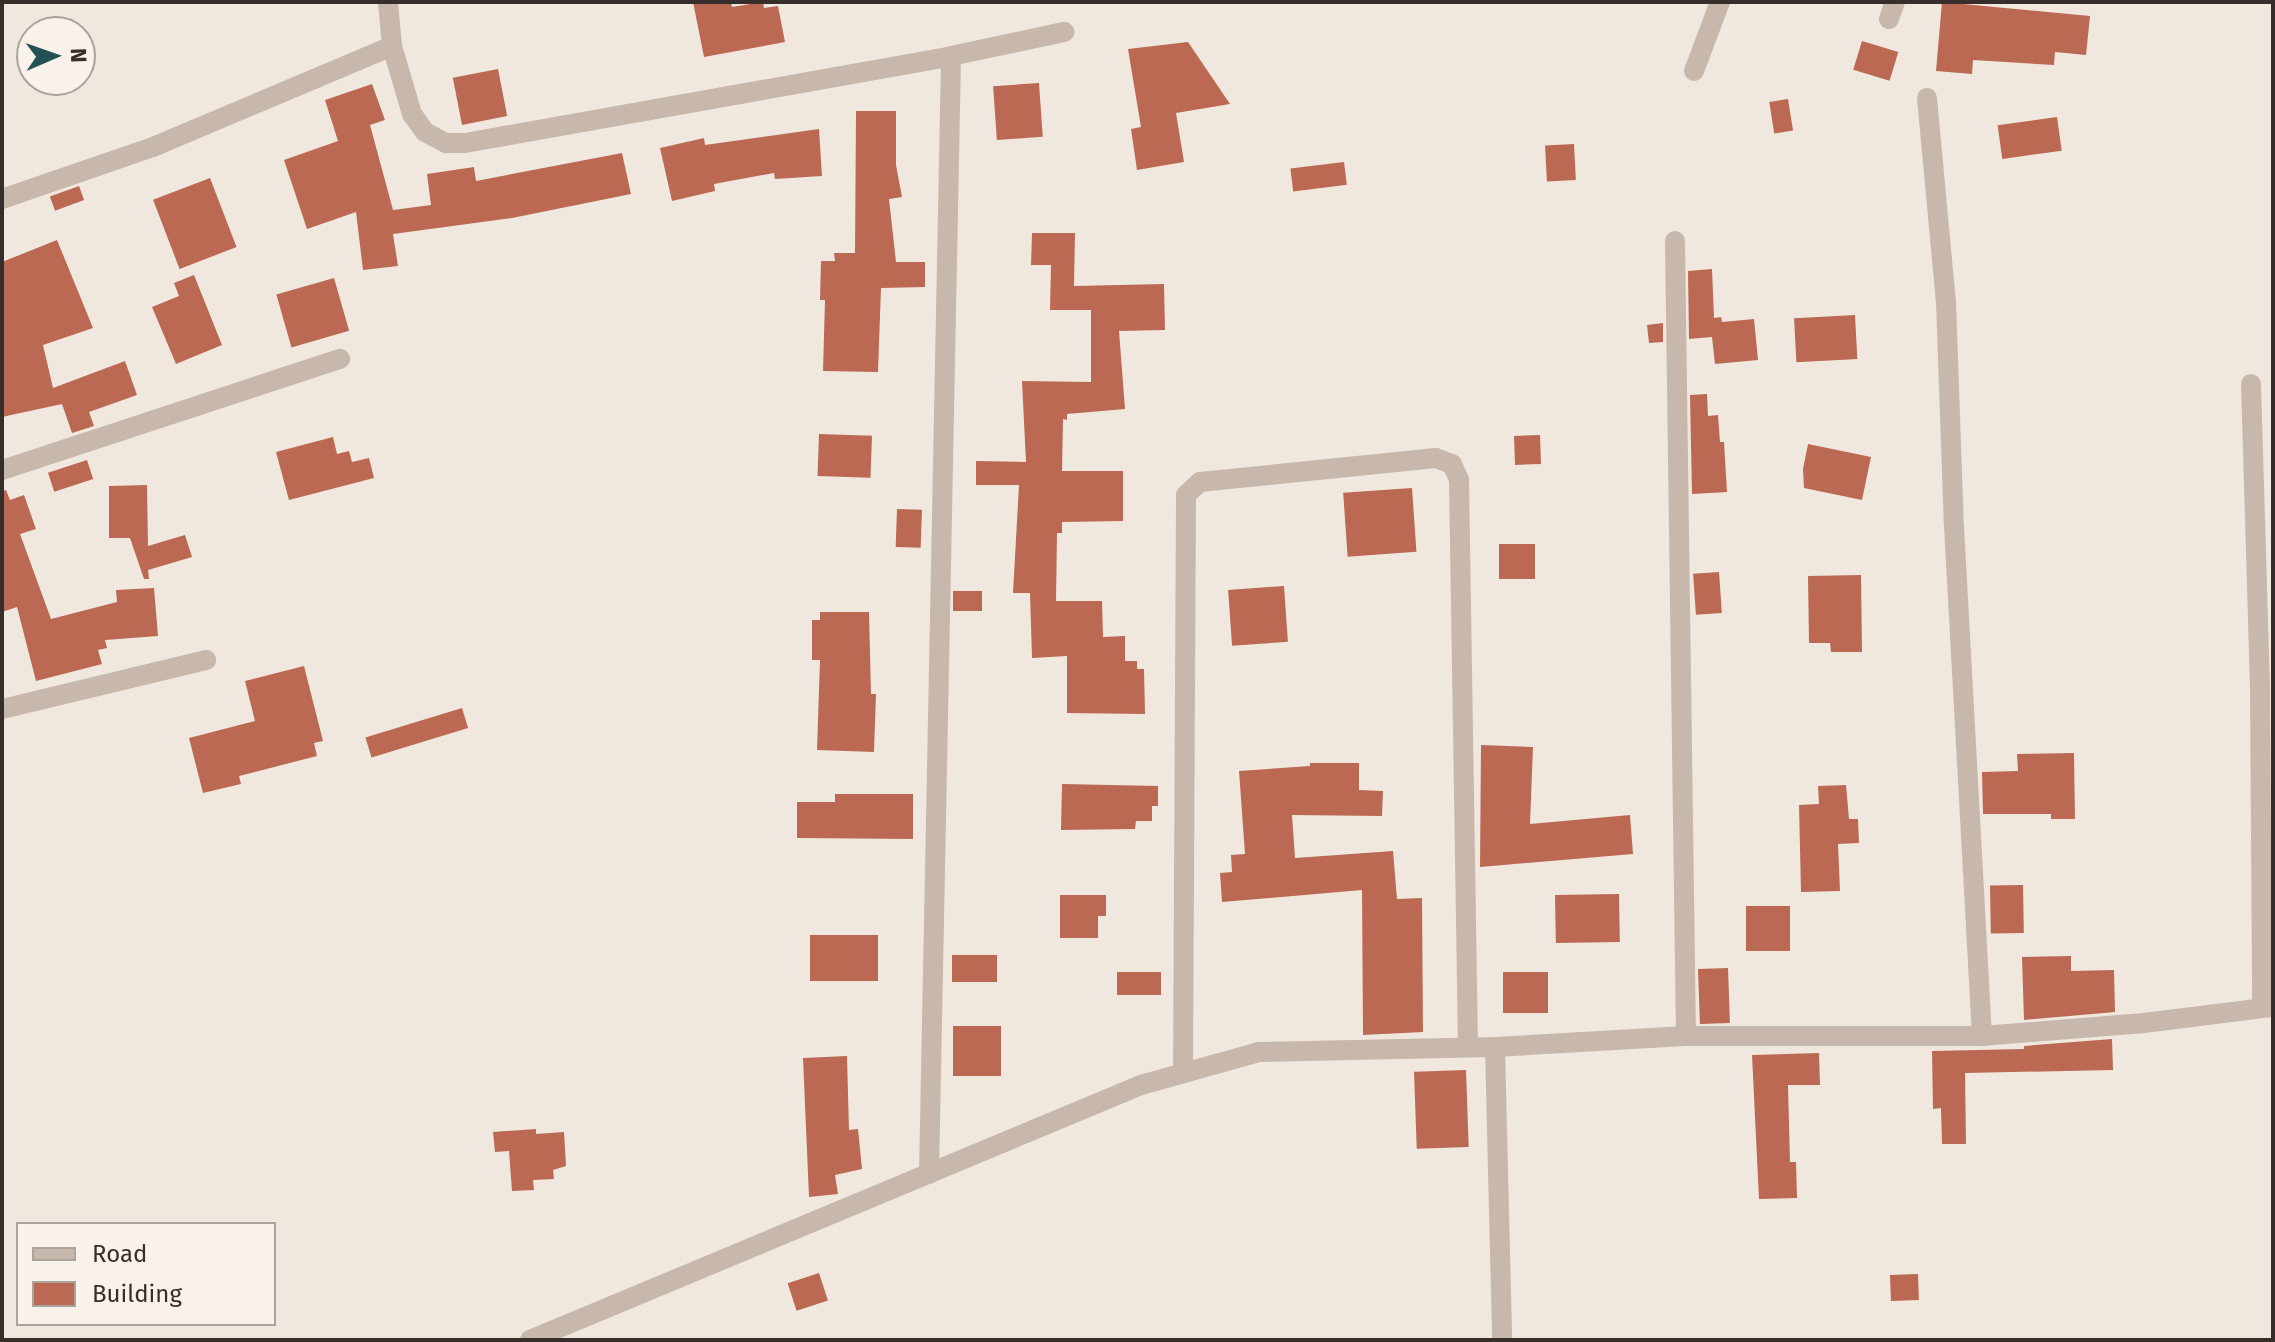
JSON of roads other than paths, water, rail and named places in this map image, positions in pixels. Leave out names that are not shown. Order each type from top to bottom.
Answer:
[{"type":"street","points":[[388,2],[392,46],[412,114],[425,132],[446,143],[465,143],[951,56],[1064,32]]},
{"type":"street","points":[[1694,71],[1720,2]]},
{"type":"street","points":[[2,199],[153,147],[392,46]]},
{"type":"street","points":[[929,1174],[951,56]]},
{"type":"street","points":[[1927,98],[1946,301],[1965,761],[1982,1036]]},
{"type":"street","points":[[1675,241],[1686,1036]]},
{"type":"street","points":[[2,470],[340,359]]},
{"type":"street","points":[[538,1339],[1183,1071],[1259,1052],[1495,1047],[1686,1036],[1982,1036],[2144,1023],[2268,1008],[2251,384]]},
{"type":"street","points":[[1183,1071],[1186,495],[1200,482],[1436,458],[1452,464],[1459,480],[1468,1047]]},
{"type":"street","points":[[2,709],[206,660]]},
{"type":"street","points":[[1495,1047],[1502,1340]]}]
